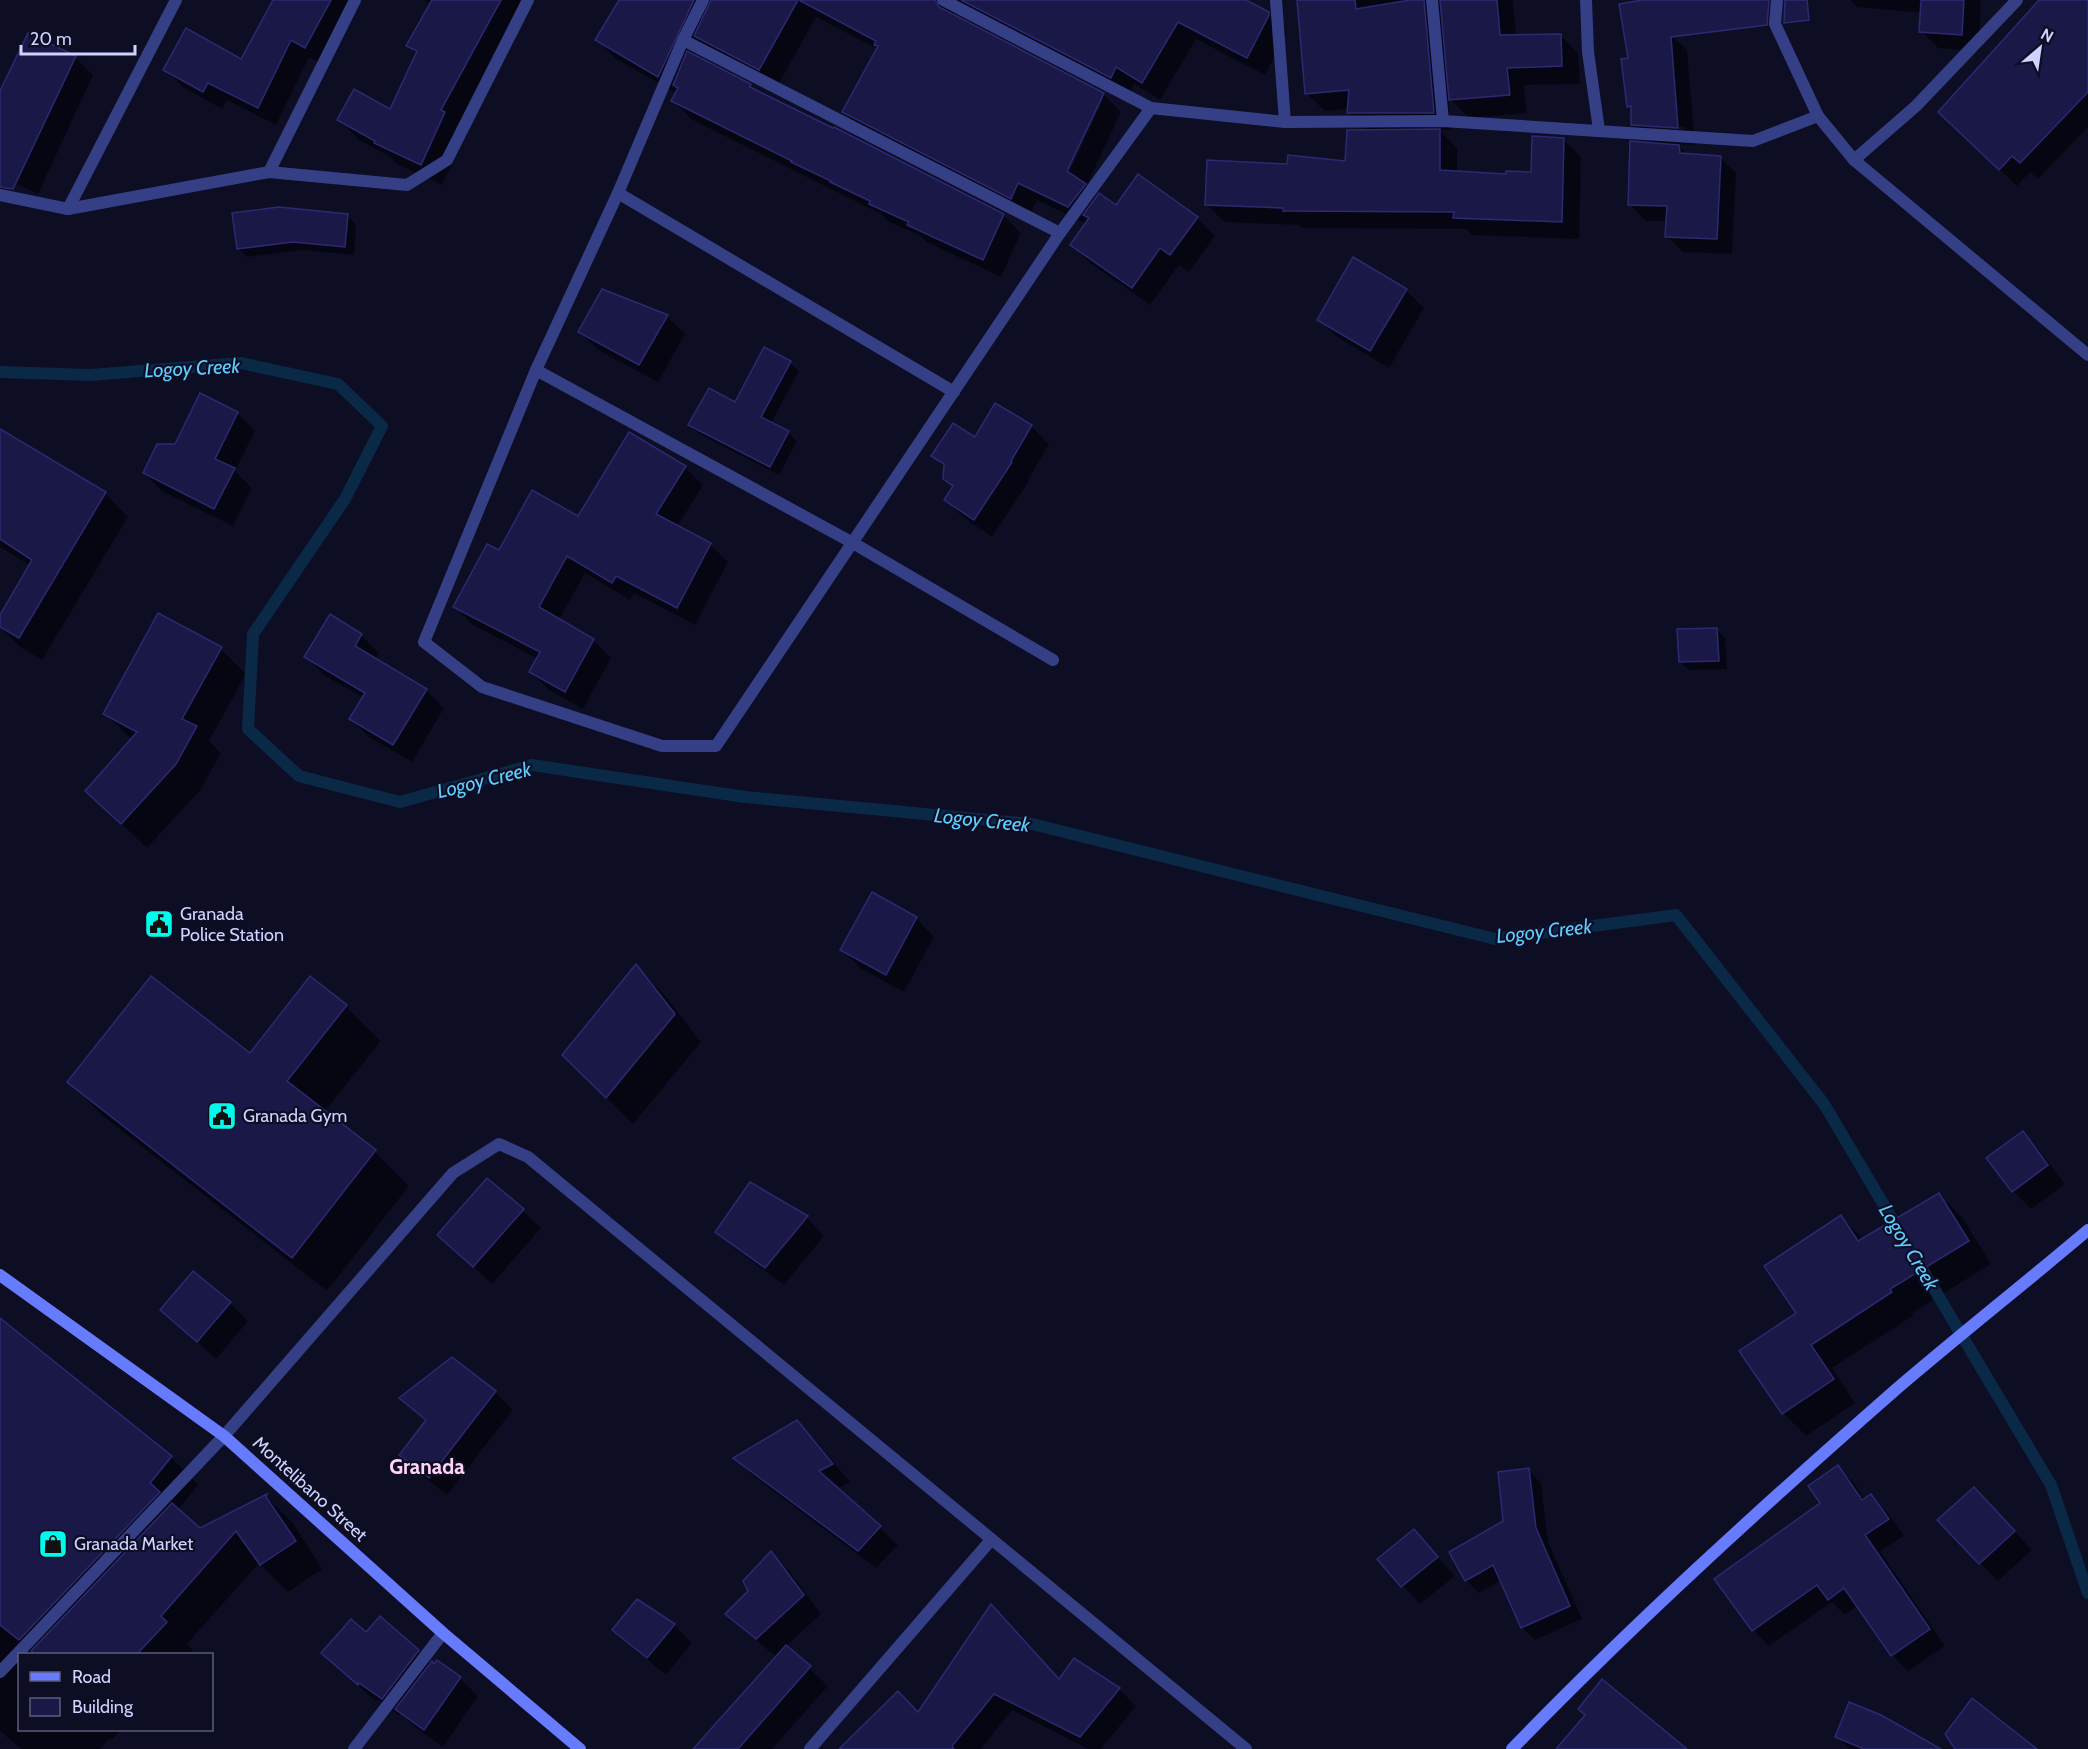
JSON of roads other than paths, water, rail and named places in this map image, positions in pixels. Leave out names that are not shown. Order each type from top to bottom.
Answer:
[{"type":"main road","points":[[1512,1749],[1576,1682],[1733,1535],[1894,1391],[2088,1230]]},
{"type":"main road","name":"Montelibano Street","points":[[0,1275],[224,1436],[442,1633],[580,1749]]},
{"type":"street","points":[[68,209],[176,0]]},
{"type":"street","points":[[269,172],[355,0]]},
{"type":"street","points":[[0,195],[68,209],[269,172],[407,185],[447,160],[528,0]]},
{"type":"street","points":[[703,0],[683,40],[618,193],[536,370],[424,642],[482,687],[662,746],[716,746],[1060,233],[1151,108]]},
{"type":"street","points":[[944,0],[1151,108],[1285,122],[1443,121],[1753,141],[1818,116]]},
{"type":"street","points":[[1276,0],[1285,122]]},
{"type":"street","points":[[1432,0],[1443,121]]},
{"type":"street","points":[[1586,0],[1588,52],[1599,130]]},
{"type":"street","points":[[1777,0],[1775,24],[1818,116],[1854,160],[2088,355]]},
{"type":"street","points":[[1854,160],[1916,106],[2015,1]]},
{"type":"street","points":[[683,40],[1060,233]]},
{"type":"street","points":[[618,193],[954,392]]},
{"type":"street","points":[[536,370],[853,543],[1053,660]]},
{"type":"street","points":[[0,1672],[224,1436],[453,1173],[499,1144],[528,1157],[1246,1749]]},
{"type":"street","points":[[810,1749],[991,1539]]},
{"type":"street","points":[[354,1749],[442,1633]]},
{"type":"waterway","name":"Logoy Creek","points":[[0,372],[90,375],[241,363],[338,384],[382,426],[345,499],[253,634],[248,729],[299,776],[400,802],[532,765],[745,797],[1032,824],[1495,939],[1676,915],[1824,1104],[1901,1234]]},
{"type":"waterway","name":"Logoy Creek","points":[[1915,1257],[2051,1485],[2088,1593]]},
{"type":"place","name":"Granada Police Station","points":[[159,924]]},
{"type":"place","name":"Granada Gym","points":[[222,1116]]},
{"type":"place","name":"Granada Market","points":[[53,1544]]},
{"type":"district","name":"Granada","points":[[427,1466]]}]
